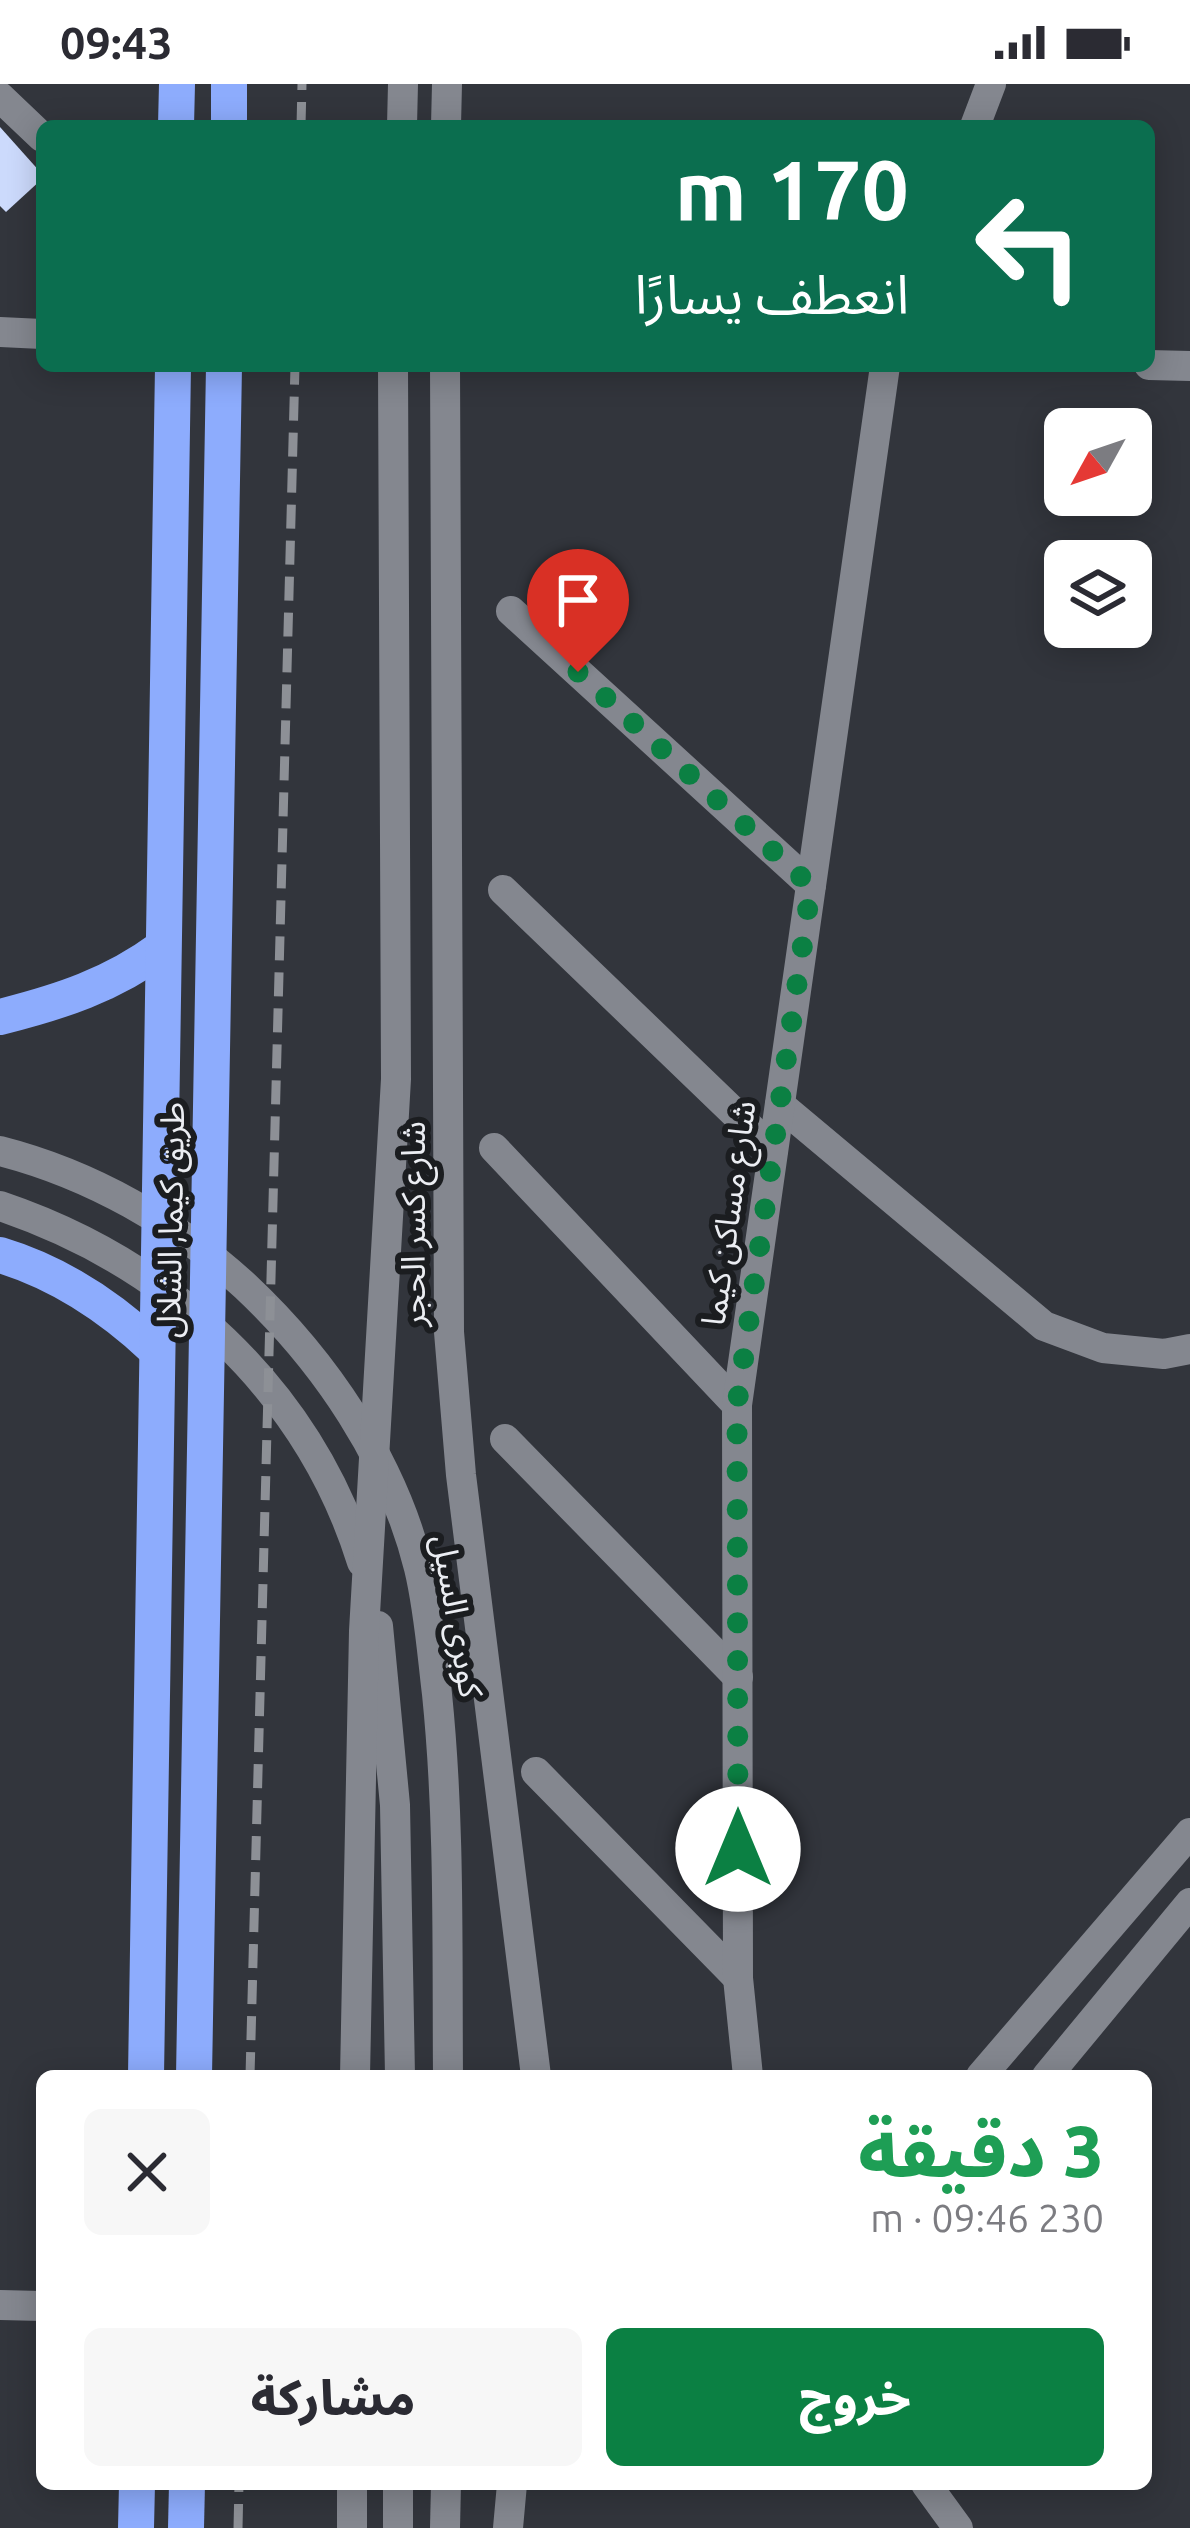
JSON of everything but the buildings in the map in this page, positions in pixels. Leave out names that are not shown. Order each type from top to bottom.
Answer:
[{"type":"highway","points":[[176,120],[177,84]]},
{"type":"highway","points":[[229,120],[230,84]]},
{"type":"highway","name":"طريق كيما, الشلال","points":[[146,2070],[173,372]]},
{"type":"highway","name":"طريق كيما, الشلال","points":[[194,2070],[224,372]]},
{"type":"highway","points":[[0,1017],[84,994],[162,948]]},
{"type":"highway","points":[[0,1255],[58,1277],[93,1297],[154,1348]]},
{"type":"highway","points":[[136,2528],[137,2490]]},
{"type":"highway","points":[[186,2528],[187,2490]]},
{"type":"street","points":[[401,120],[403,84]]},
{"type":"street","points":[[446,120],[447,84]]},
{"type":"street","points":[[977,120],[991,84]]},
{"type":"street","points":[[0,97],[36,131]]},
{"type":"street","points":[[0,332],[36,334]]},
{"type":"street","points":[[1155,365],[1190,366]]},
{"type":"street","name":"شارع كسر الحجر","points":[[355,2070],[364,1631],[396,1079],[393,372]]},
{"type":"street","name":"شارع كسر الحجر","points":[[445,372],[449,1332],[461,1475],[535,2070]]},
{"type":"street","name":"شارع مساكن كيما","points":[[747,2070],[738,1978],[737,1405],[884,372]]},
{"type":"street","points":[[511,611],[811,886]]},
{"type":"street","points":[[502,890],[773,1150]]},
{"type":"street","points":[[780,1105],[1044,1326],[1102,1348],[1164,1354],[1190,1349]]},
{"type":"street","points":[[494,1148],[737,1405]]},
{"type":"street","name":"كوبرى السيل","points":[[0,1151],[60,1171],[150,1215],[232,1274],[303,1347],[334,1387],[384,1474],[419,1569],[431,1638],[442,1753],[448,2070]]},
{"type":"street","points":[[0,1206],[88,1241],[176,1296],[251,1367],[312,1451],[356,1545],[379,1628],[388,1697],[400,2070]]},
{"type":"street","points":[[505,1439],[738,1677]]},
{"type":"street","points":[[536,1772],[738,1978]]},
{"type":"street","points":[[986,2070],[1190,1832]]},
{"type":"street","points":[[1052,2070],[1190,1904]]},
{"type":"street","points":[[0,2305],[36,2306]]},
{"type":"street","points":[[352,2490],[352,2528]]},
{"type":"street","points":[[398,2490],[398,2528]]},
{"type":"street","points":[[445,2528],[446,2490]]},
{"type":"street","points":[[508,2528],[511,2490]]},
{"type":"street","points":[[930,2490],[958,2528]]},
{"type":"railway","points":[[301,120],[302,84]]},
{"type":"railway","points":[[250,2070],[295,372]]},
{"type":"railway","points":[[238,2528],[239,2490]]},
{"type":"route","points":[[578,672],[811,886],[737,1405],[738,1849]]}]
